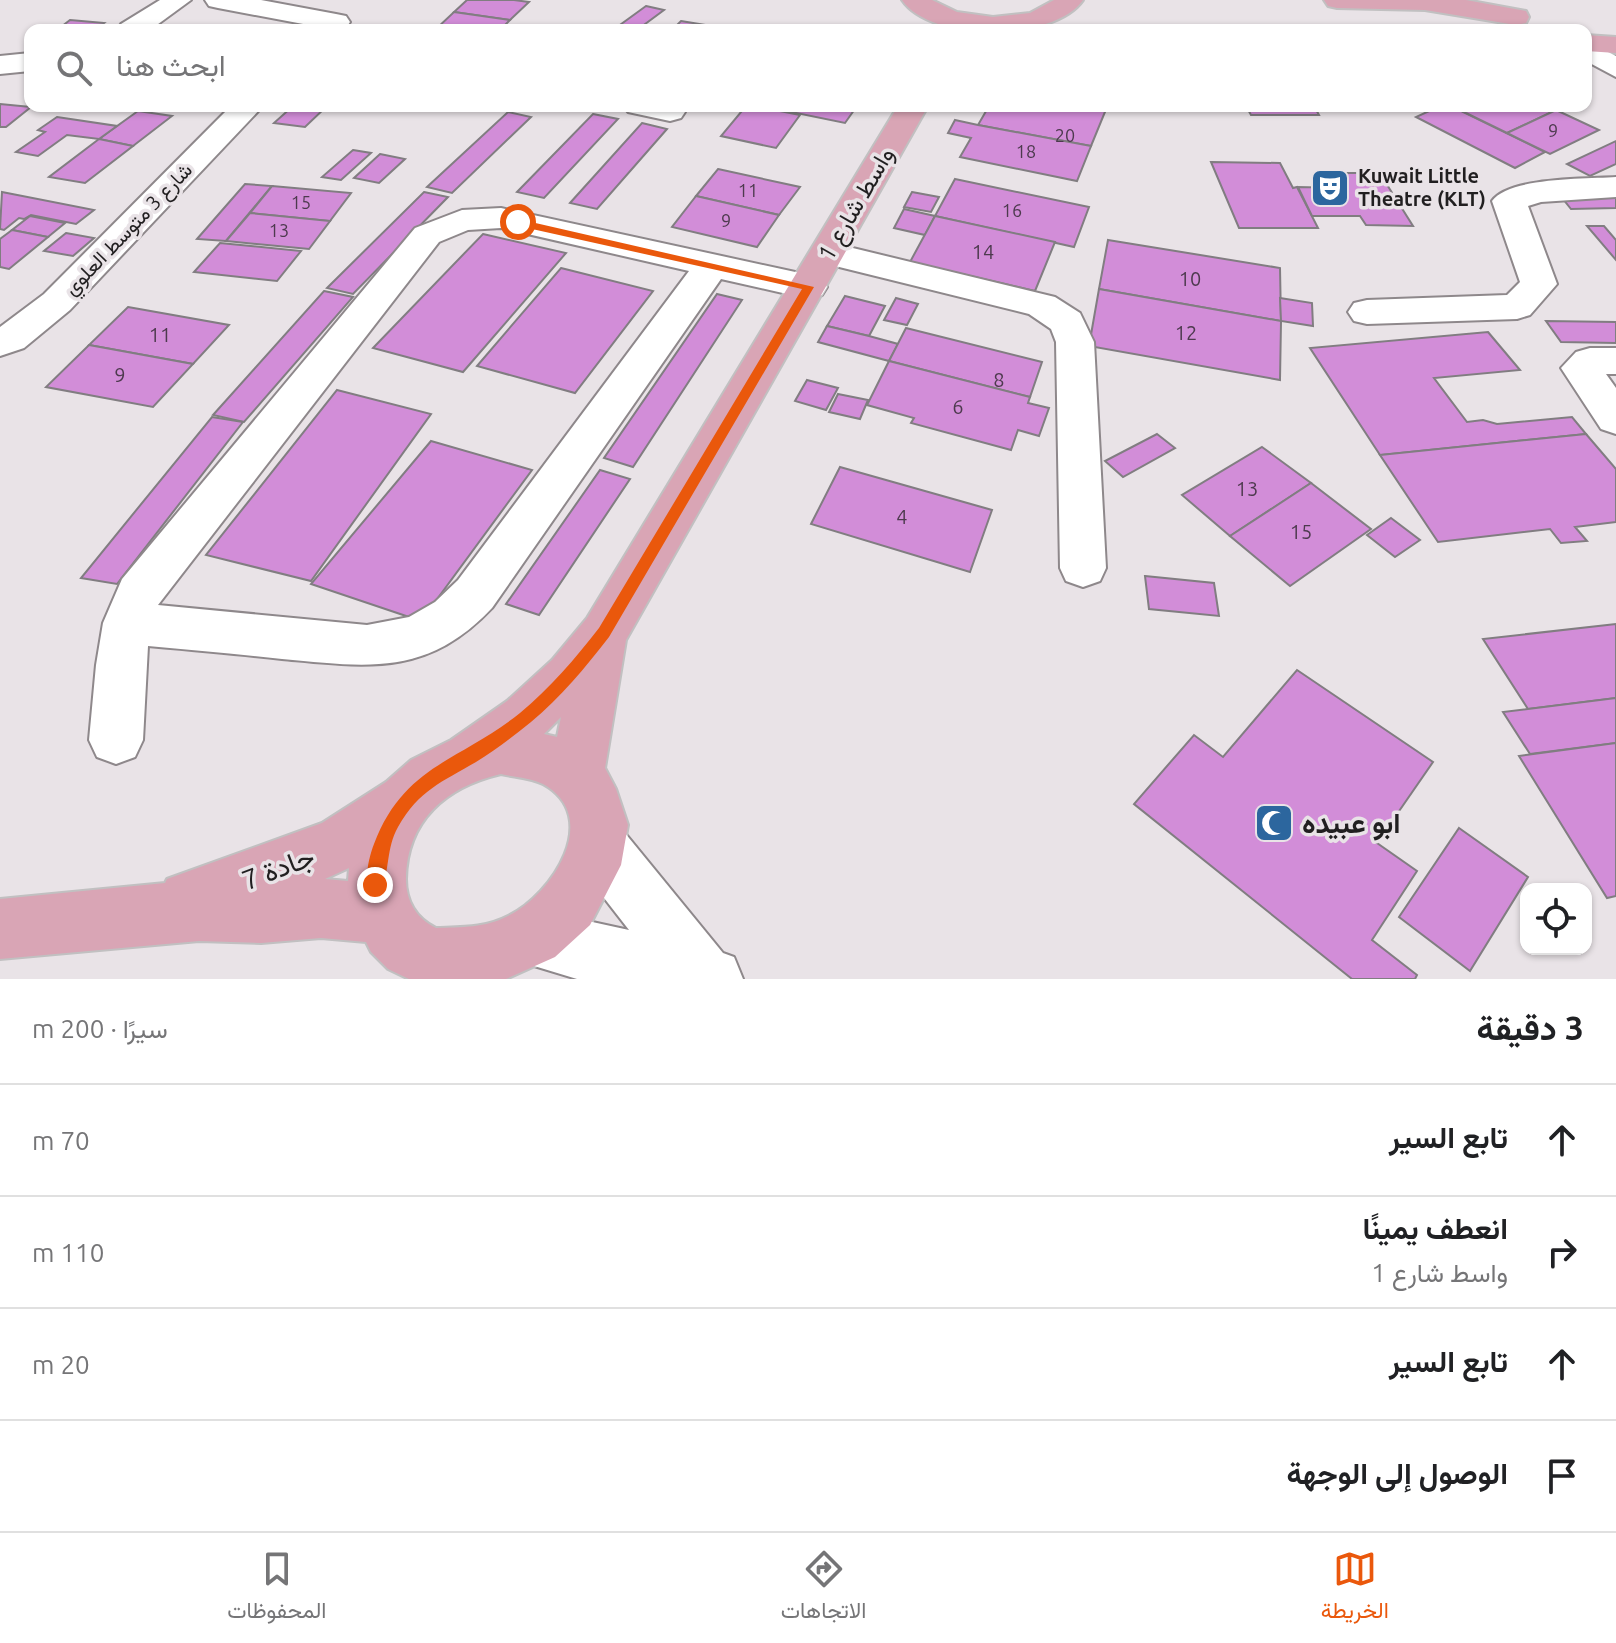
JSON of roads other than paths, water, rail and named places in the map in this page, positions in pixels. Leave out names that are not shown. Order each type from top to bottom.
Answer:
[{"type":"main road","points":[[1022,24],[1066,4],[1091,0]]},
{"type":"main road","points":[[1337,0],[1453,0]]},
{"type":"main road","points":[[1425,2],[1520,16]]},
{"type":"main road","points":[[927,14],[978,24]]},
{"type":"main road","points":[[1592,43],[1616,45]]},
{"type":"main road","name":"واسط شارع 1","points":[[471,756],[525,718],[570,676],[604,633],[910,112]]},
{"type":"main road","name":"واسط شارع 1","points":[[576,776],[604,633]]},
{"type":"main road","points":[[501,750],[529,751],[555,760],[576,776],[591,795],[600,820],[600,847],[592,881],[571,914],[521,958],[484,964],[452,964],[398,945],[375,885],[378,855],[390,825],[408,797],[449,766],[471,756],[501,750]]},
{"type":"main road","name":"جادة 7","points":[[136,915],[276,871],[342,843],[408,797]]},
{"type":"main road","name":"جادة 7","points":[[0,929],[136,915],[261,913],[321,908],[398,945]]},
{"type":"street","points":[[140,24],[178,0]]},
{"type":"street","points":[[218,0],[340,20]]},
{"type":"street","points":[[1592,53],[1616,68]]},
{"type":"street","points":[[0,65],[24,63]]},
{"type":"street","name":"شارع 3 متوسط العلوي","points":[[0,343],[10,339],[57,302],[242,112]]},
{"type":"street","points":[[1367,312],[1517,307],[1539,284],[1509,201],[1538,192],[1616,187]]},
{"type":"street","points":[[116,740],[127,623],[135,601],[150,578],[427,235],[462,220],[501,218],[712,266],[818,270],[1042,305],[1067,322],[1075,342],[1083,568]]},
{"type":"street","points":[[127,623],[367,646],[417,638],[440,626],[475,594],[712,266]]},
{"type":"street","points":[[1616,361],[1590,361],[1581,368],[1616,419]]},
{"type":"street","points":[[600,847],[707,977]]},
{"type":"street","points":[[521,958],[707,977]]},
{"type":"place","name":"Kuwait Little Theatre (KLT)","points":[[1330,188]]},
{"type":"place","name":"ابو عبيده","points":[[1274,823]]}]
